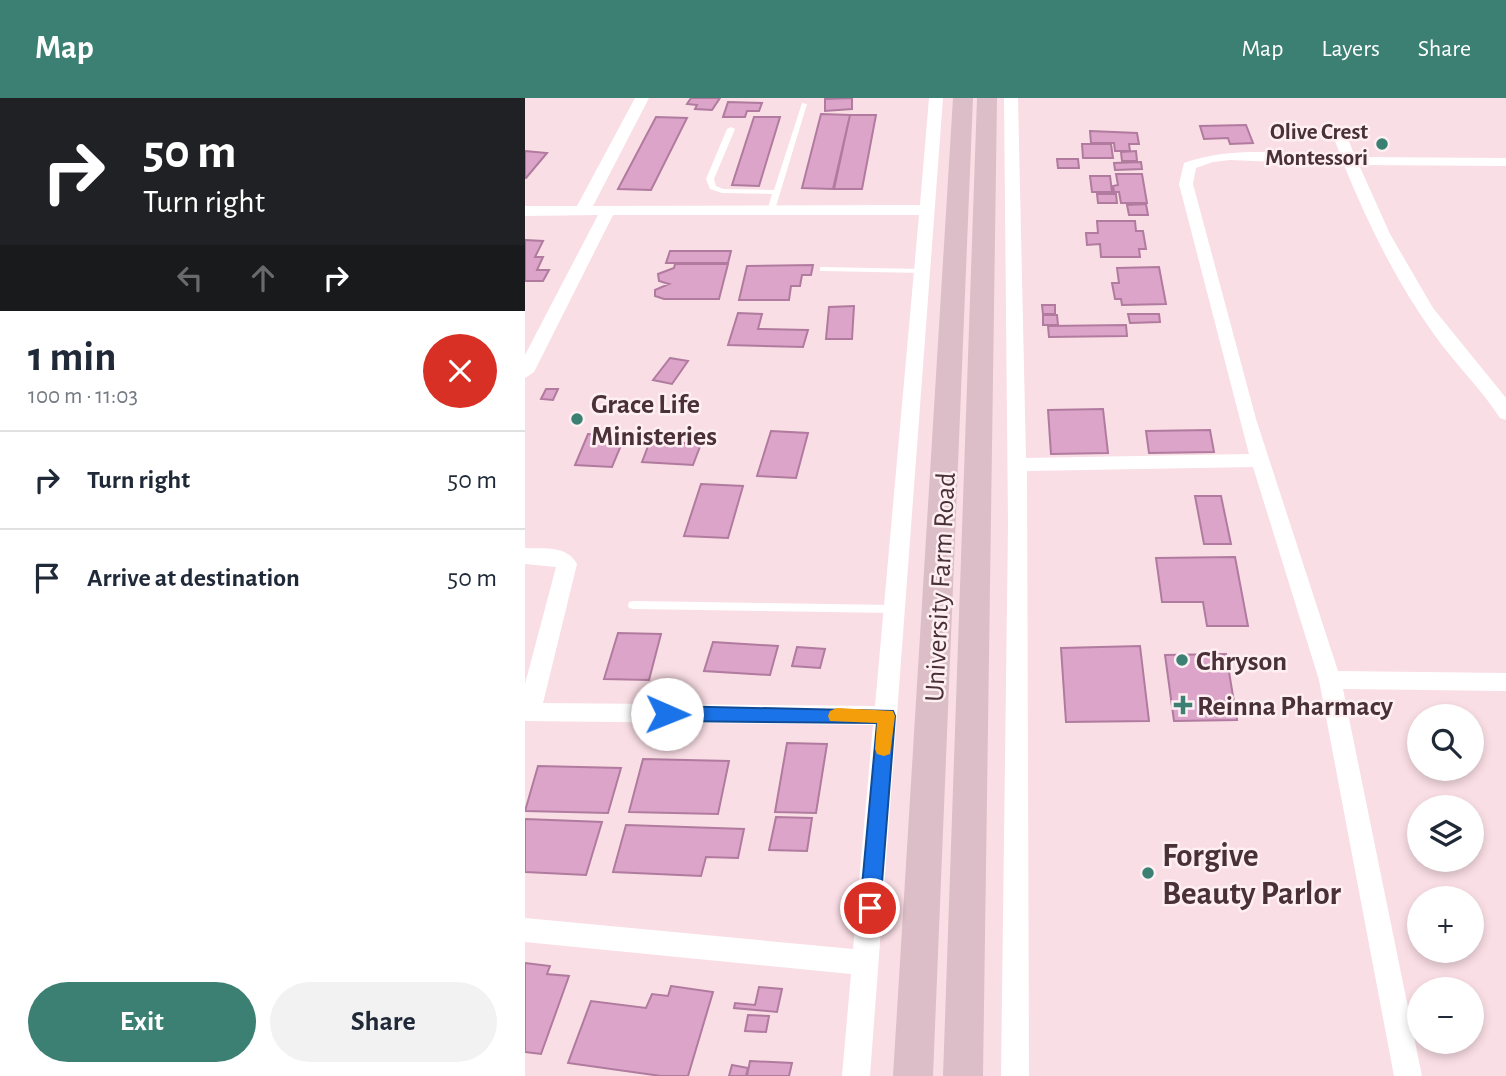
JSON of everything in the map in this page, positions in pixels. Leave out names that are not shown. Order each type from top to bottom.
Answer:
[{"type":"street","points":[[583,210],[642,98]]},
{"type":"street","points":[[856,1076],[936,98]]},
{"type":"street","name":"University Farm Road","points":[[913,1076],[963,98]]},
{"type":"street","name":"University Farm Road","points":[[963,1076],[987,98]]},
{"type":"street","points":[[1011,98],[1017,465],[1015,1076]]},
{"type":"street","points":[[1338,131],[1405,276],[1441,332],[1498,396],[1506,414]]},
{"type":"street","points":[[1408,1076],[1330,680],[1259,460],[1186,184],[1189,166],[1211,158],[1230,156],[1350,161],[1506,162]]},
{"type":"street","points":[[525,211],[927,210]]},
{"type":"street","points":[[525,372],[608,211]]},
{"type":"street","points":[[1017,465],[1259,460]]},
{"type":"street","points":[[525,556],[558,557],[567,564],[527,712],[886,716]]},
{"type":"street","points":[[1330,680],[1506,682]]},
{"type":"street","points":[[525,930],[866,963]]},
{"type":"lane","points":[[771,211],[804,104]]},
{"type":"lane","points":[[731,129],[710,180],[713,187],[722,191],[778,192]]},
{"type":"lane","points":[[823,269],[922,271]]},
{"type":"lane","points":[[633,605],[895,609]]},
{"type":"building","points":[[691,98],[720,98],[712,110],[695,109],[697,105],[687,104]]},
{"type":"building","points":[[852,98],[852,109],[825,111],[825,99]]},
{"type":"building","points":[[728,102],[762,103],[759,111],[747,111],[745,117],[723,117]]},
{"type":"building","points":[[821,114],[850,115],[833,189],[802,188]]},
{"type":"building","points":[[850,115],[876,115],[862,189],[834,189]]},
{"type":"building","points":[[656,117],[687,118],[651,190],[618,189]]},
{"type":"building","points":[[754,117],[780,117],[759,186],[732,185]]},
{"type":"building","points":[[1246,125],[1253,143],[1230,144],[1228,138],[1204,139],[1200,126]]},
{"type":"building","points":[[1090,131],[1137,133],[1139,144],[1129,144],[1130,151],[1115,151],[1114,143],[1091,143]]},
{"type":"building","points":[[1082,144],[1111,144],[1113,158],[1083,158]]},
{"type":"building","points":[[525,151],[547,153],[526,178],[525,178]]},
{"type":"building","points":[[1136,151],[1137,161],[1122,161],[1121,152]]},
{"type":"building","points":[[1057,159],[1078,159],[1079,168],[1058,168]]},
{"type":"building","points":[[1141,162],[1142,169],[1115,170],[1114,163]]},
{"type":"building","points":[[1116,174],[1142,174],[1147,203],[1121,203],[1119,192],[1114,192],[1113,186],[1118,185]]},
{"type":"building","points":[[1090,176],[1110,176],[1112,192],[1092,192]]},
{"type":"building","points":[[1097,194],[1116,194],[1117,203],[1098,203]]},
{"type":"building","points":[[1146,204],[1148,215],[1129,215],[1127,205]]},
{"type":"building","points":[[1097,221],[1135,221],[1136,231],[1143,231],[1146,249],[1139,249],[1140,257],[1101,257],[1100,244],[1087,245],[1086,233],[1098,233]]},
{"type":"building","points":[[525,240],[543,241],[535,257],[543,257],[537,270],[549,270],[543,281],[525,281]]},
{"type":"building","points":[[670,251],[731,251],[728,263],[666,263]]},
{"type":"building","points":[[675,264],[728,264],[719,299],[664,299],[655,296],[655,290],[669,284],[659,281],[658,274],[674,268]]},
{"type":"building","points":[[813,265],[811,275],[802,275],[800,286],[791,286],[789,300],[739,300],[747,266]]},
{"type":"building","points":[[1159,267],[1166,304],[1122,305],[1121,299],[1115,299],[1112,283],[1119,283],[1117,268]]},
{"type":"building","points":[[1042,305],[1055,305],[1055,314],[1043,314]]},
{"type":"building","points":[[854,306],[852,339],[826,339],[829,307]]},
{"type":"building","points":[[738,313],[762,314],[758,329],[808,330],[803,347],[728,345]]},
{"type":"building","points":[[1128,314],[1159,314],[1160,322],[1130,323]]},
{"type":"building","points":[[1043,315],[1057,315],[1058,325],[1043,325]]},
{"type":"building","points":[[1126,325],[1127,336],[1049,337],[1048,326]]},
{"type":"building","points":[[670,358],[688,361],[672,384],[653,380]]},
{"type":"building","points":[[546,389],[558,389],[553,400],[541,399]]},
{"type":"building","points":[[1103,409],[1108,453],[1051,454],[1048,410]]},
{"type":"building","points":[[1210,430],[1214,452],[1149,453],[1146,431]]},
{"type":"building","points":[[771,431],[808,433],[796,478],[757,476]]},
{"type":"building","points":[[588,434],[625,436],[612,467],[575,465]]},
{"type":"building","points":[[650,441],[701,444],[693,465],[642,462]]},
{"type":"building","points":[[701,484],[743,486],[728,538],[684,536]]},
{"type":"building","points":[[1195,496],[1221,496],[1231,544],[1204,544]]},
{"type":"building","points":[[1235,557],[1248,626],[1207,626],[1203,602],[1162,602],[1156,558]]},
{"type":"building","points":[[618,633],[661,634],[649,680],[604,679]]},
{"type":"building","points":[[713,642],[778,646],[770,675],[704,671]]},
{"type":"building","points":[[1140,646],[1149,721],[1066,722],[1061,648]]},
{"type":"building","points":[[797,647],[825,649],[820,668],[792,666]]},
{"type":"building","points":[[1226,654],[1237,720],[1174,721],[1165,655]]},
{"type":"building","points":[[787,743],[827,744],[816,813],[775,812]]},
{"type":"building","points":[[643,759],[729,761],[718,814],[629,812]]},
{"type":"building","points":[[538,766],[621,768],[608,813],[525,811]]},
{"type":"building","points":[[776,817],[812,818],[807,851],[769,850]]},
{"type":"building","points":[[525,819],[602,822],[586,875],[525,872]]},
{"type":"building","points":[[626,825],[744,829],[738,858],[706,857],[701,876],[613,872]]},
{"type":"building","points":[[525,963],[550,966],[547,974],[569,976],[541,1054],[525,1052]]},
{"type":"building","points":[[671,986],[713,992],[688,1076],[661,1076],[568,1063],[591,1001],[646,1008],[652,994],[668,996]]},
{"type":"building","points":[[759,987],[782,989],[777,1012],[734,1008],[735,1003],[755,1005]]},
{"type":"building","points":[[748,1015],[769,1016],[766,1032],[745,1031]]},
{"type":"building","points":[[750,1061],[792,1063],[789,1076],[747,1076]]},
{"type":"building","points":[[732,1065],[748,1068],[746,1076],[729,1076]]},
{"type":"slow traffic","points":[[837,716],[886,716],[884,749]]},
{"type":"place","name":"Olive Crest Montessori","points":[[1382,144]]},
{"type":"place","name":"Grace Life Ministeries","points":[[577,419]]},
{"type":"place","name":"Chryson","points":[[1182,660]]},
{"type":"place","name":"Reinna Pharmacy","points":[[1183,705]]},
{"type":"place","name":"Forgive Beauty Parlor","points":[[1148,873]]},
{"type":"route","points":[[667,714],[886,716],[870,908]]}]
